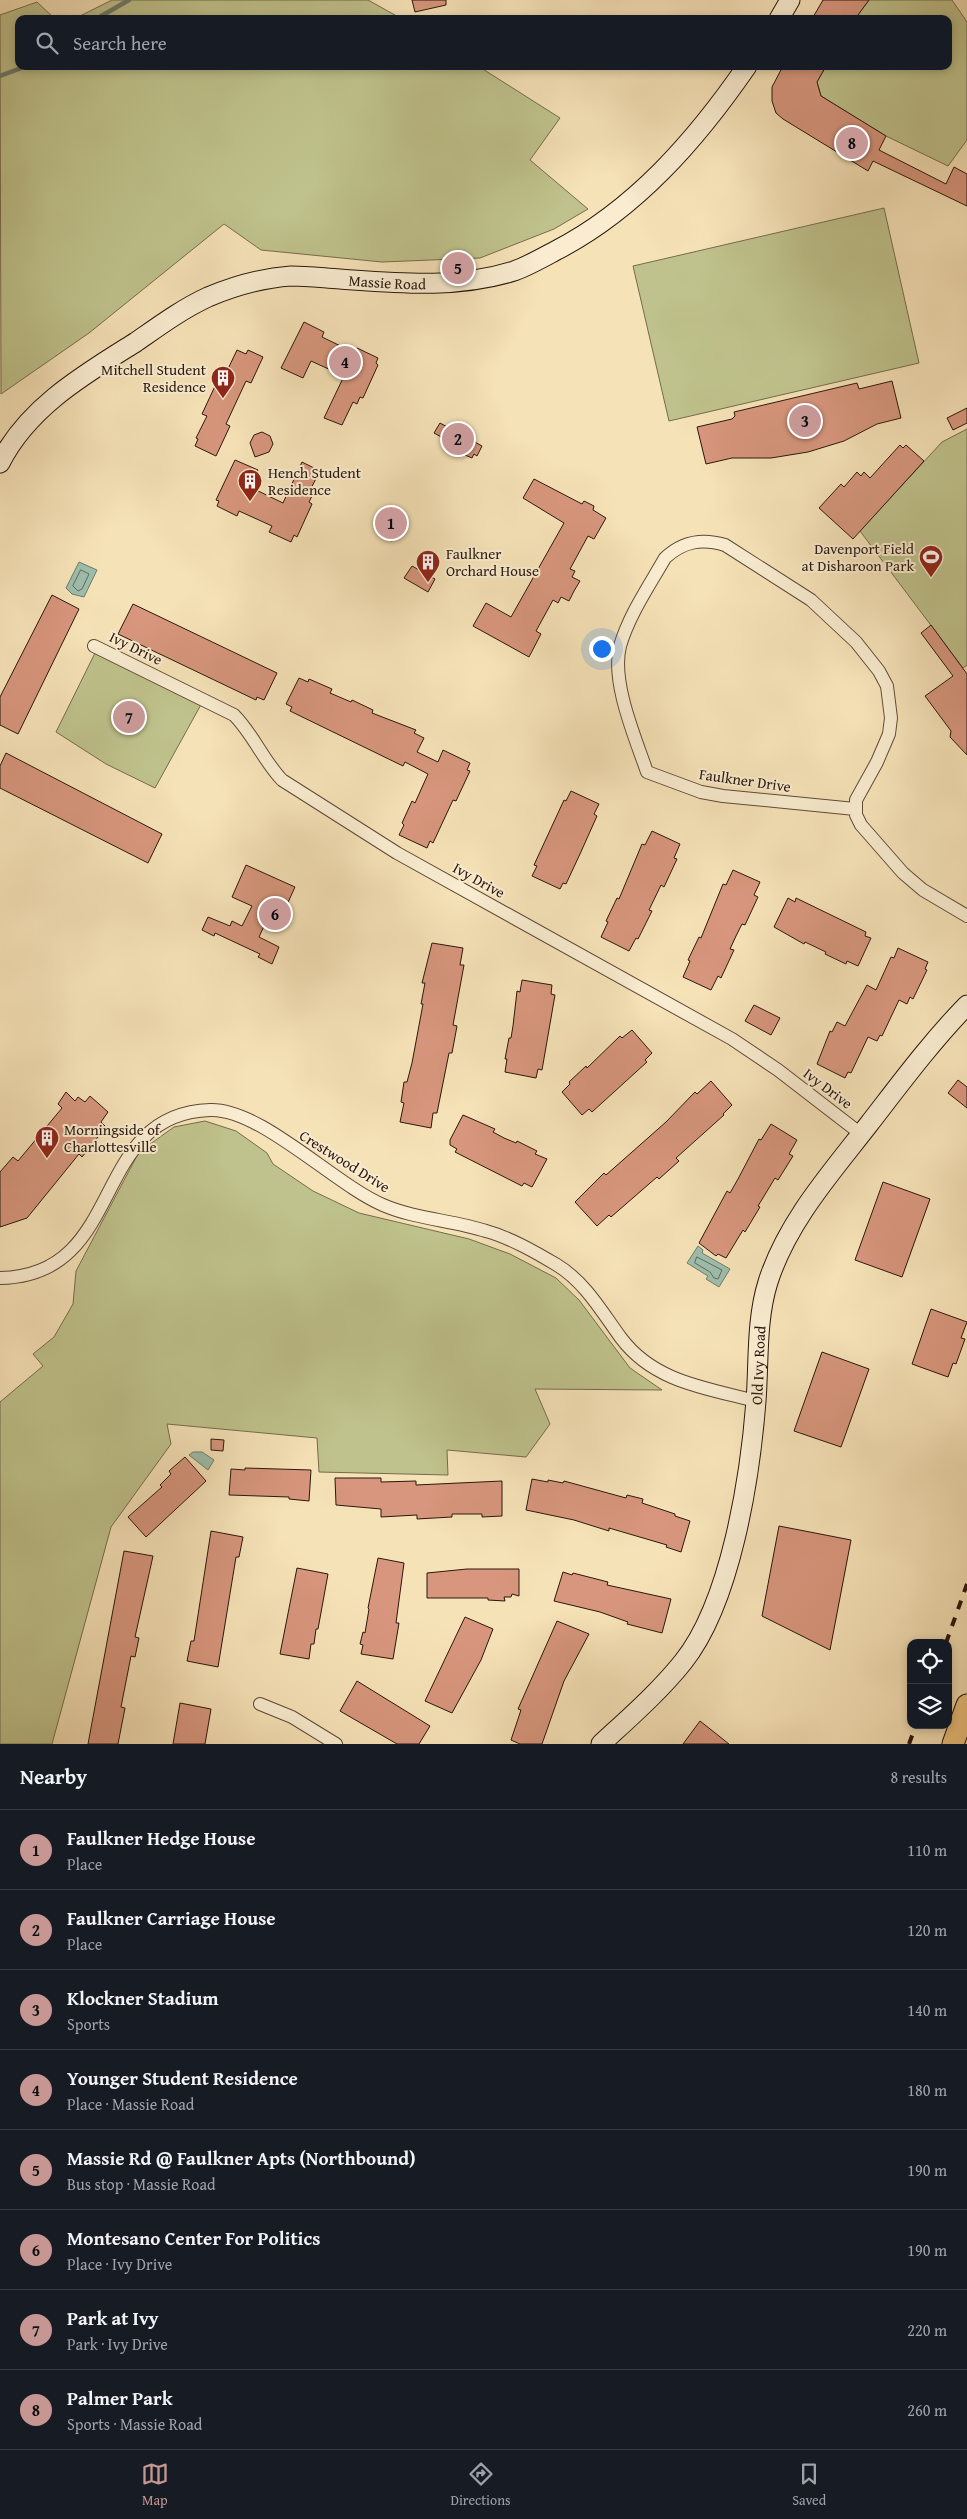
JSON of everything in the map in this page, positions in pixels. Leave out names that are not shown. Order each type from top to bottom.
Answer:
[{"type":"main road","points":[[954,1744],[967,1705]]},
{"type":"street","points":[[781,15],[790,0]]},
{"type":"street","name":"Massie Road","points":[[0,463],[5,440],[77,380],[182,311],[229,290],[256,280],[292,276],[421,284],[449,283],[515,271],[577,240],[611,217],[652,180],[714,112],[744,70]]},
{"type":"street","name":"Faulkner Drive","points":[[697,540],[713,541],[726,545],[812,600],[856,642],[880,671],[887,686],[892,718],[877,762],[860,789],[855,809],[701,792],[647,772],[632,728],[619,678],[618,662],[620,646],[632,616],[665,558],[673,550],[697,540]]},
{"type":"street","name":"Ivy Drive","points":[[94,646],[234,715],[245,726],[272,769],[282,780],[397,853],[732,1039],[778,1070],[861,1134]]},
{"type":"street","points":[[855,809],[860,825],[903,872],[923,890],[967,916]]},
{"type":"street","name":"Old Ivy Road","points":[[601,1744],[666,1682],[684,1661],[713,1611],[724,1578],[743,1495],[756,1401],[761,1312],[774,1264],[790,1232],[811,1199],[907,1075],[967,1005]]},
{"type":"street","name":"Crestwood Drive","points":[[0,1278],[22,1276],[42,1271],[59,1262],[73,1250],[85,1235],[123,1165],[144,1136],[163,1122],[184,1112],[214,1110],[232,1113],[257,1124],[383,1205],[485,1230],[510,1240],[559,1266],[577,1280],[592,1297],[622,1339],[653,1369],[684,1382],[756,1401]]},
{"type":"street","points":[[260,1704],[292,1717],[336,1744]]},
{"type":"green space","points":[[112,0],[368,0],[395,15],[82,15]]},
{"type":"green space","points":[[869,0],[952,0],[967,22],[967,140],[948,166],[886,136],[821,96],[817,82],[824,70],[952,70],[952,15],[858,15]]},
{"type":"green space","points":[[37,2],[51,15],[15,15],[15,70],[484,70],[560,118],[530,160],[588,209],[554,229],[480,258],[382,262],[261,250],[224,224],[89,333],[1,394],[0,15]]},
{"type":"green space","points":[[884,208],[919,363],[669,421],[633,266]]},
{"type":"green space","name":"Davenport Field at Disharoon Park","points":[[967,429],[967,665],[963,668],[860,531],[942,442]]},
{"type":"green space","points":[[95,653],[203,701],[155,788],[106,764],[56,732]]},
{"type":"green space","points":[[205,1121],[236,1131],[267,1153],[273,1164],[313,1191],[359,1213],[469,1239],[510,1254],[556,1278],[579,1300],[630,1368],[662,1390],[535,1389],[550,1424],[526,1457],[447,1450],[448,1475],[319,1472],[317,1438],[167,1424],[171,1444],[111,1527],[52,1744],[0,1744],[0,1402],[43,1366],[33,1354],[54,1337],[73,1304],[76,1271],[139,1152],[174,1127]]},
{"type":"water","points":[[79,562],[97,570],[84,597],[72,594],[66,588]]},
{"type":"water","points":[[698,1246],[703,1250],[702,1253],[730,1269],[719,1287],[706,1279],[708,1276],[687,1263]]},
{"type":"water","points":[[193,1452],[202,1452],[214,1460],[208,1470],[189,1455]]},
{"type":"building","points":[[412,0],[446,0],[446,5],[415,12]]},
{"type":"building","points":[[823,0],[869,0],[858,15],[814,15]]},
{"type":"building","points":[[781,70],[824,70],[817,82],[821,96],[886,136],[879,150],[946,184],[954,167],[967,174],[967,206],[873,161],[868,171],[776,113],[772,101],[772,87]]},
{"type":"building","points":[[304,322],[324,332],[322,337],[355,353],[357,348],[378,358],[376,363],[378,365],[363,398],[360,397],[357,404],[353,402],[342,425],[324,418],[344,376],[311,361],[303,378],[281,368]]},
{"type":"building","name":"Mitchell Student Residence","points":[[237,350],[246,354],[248,350],[263,357],[251,383],[246,381],[226,424],[230,426],[216,456],[195,446],[198,439],[196,438],[207,416],[202,414],[223,369],[227,371]]},
{"type":"building","points":[[892,381],[901,418],[877,424],[844,441],[808,452],[771,458],[732,458],[706,464],[697,427],[732,419],[735,416],[734,412],[857,383],[859,389]]},
{"type":"building","points":[[967,408],[967,423],[953,430],[947,418]]},
{"type":"building","points":[[440,423],[482,446],[477,456],[474,454],[472,458],[453,450],[456,445],[434,433]]},
{"type":"building","points":[[262,432],[270,436],[273,444],[269,452],[255,457],[250,443],[254,435]]},
{"type":"building","points":[[900,445],[903,448],[906,445],[924,461],[853,539],[819,508],[841,484],[844,487],[857,472],[861,476],[864,472],[870,478]]},
{"type":"building","name":"Hench Student Residence","points":[[235,460],[258,470],[250,487],[283,503],[302,462],[320,471],[308,494],[312,496],[309,502],[312,504],[297,537],[294,535],[291,542],[269,532],[272,526],[239,511],[237,516],[217,506],[219,501],[216,500]]},
{"type":"building","points":[[534,479],[582,504],[584,501],[594,506],[593,510],[606,518],[594,539],[588,536],[570,569],[575,571],[572,577],[580,581],[569,601],[561,597],[558,603],[553,600],[536,631],[541,634],[529,657],[473,626],[486,603],[511,617],[564,523],[523,498]]},
{"type":"building","points":[[388,509],[404,516],[392,541],[377,533]]},
{"type":"building","name":"Faulkner Orchard House","points":[[412,566],[435,579],[428,592],[404,578]]},
{"type":"building","points":[[52,595],[79,609],[18,734],[0,725],[0,697]]},
{"type":"building","points":[[133,604],[277,673],[264,700],[257,697],[256,700],[118,634]]},
{"type":"building","points":[[931,625],[967,674],[967,755],[950,737],[951,731],[925,696],[953,676],[921,633]]},
{"type":"building","points":[[299,678],[308,682],[309,679],[332,689],[330,693],[351,702],[352,700],[373,710],[372,713],[416,730],[414,733],[424,738],[417,752],[438,762],[443,750],[470,763],[467,770],[470,771],[456,801],[453,800],[433,843],[430,841],[427,848],[399,835],[412,801],[415,803],[428,774],[405,762],[403,766],[290,711],[292,707],[286,704]]},
{"type":"building","points":[[6,753],[162,834],[148,863],[0,788],[0,766]]},
{"type":"building","points":[[571,791],[599,804],[594,814],[597,816],[580,854],[566,884],[563,883],[560,889],[532,876],[537,866],[534,865],[564,800],[566,801]]},
{"type":"building","points":[[652,831],[680,844],[674,858],[677,859],[664,887],[661,885],[649,910],[652,911],[638,939],[636,938],[629,951],[601,937],[608,922],[606,921],[617,898],[619,899],[642,844],[645,845]]},
{"type":"building","points":[[246,865],[295,887],[280,920],[269,915],[259,937],[279,947],[272,964],[258,957],[260,954],[215,933],[214,936],[202,930],[208,917],[230,926],[232,921],[242,926],[252,906],[232,897]]},
{"type":"building","points":[[733,870],[760,882],[754,895],[758,897],[745,925],[742,924],[730,949],[734,950],[721,978],[718,976],[711,990],[683,977],[690,961],[688,960],[699,937],[701,938],[723,884],[726,885]]},
{"type":"building","points":[[788,898],[795,902],[796,898],[866,932],[865,936],[871,938],[858,966],[847,961],[846,964],[825,954],[826,952],[805,942],[804,944],[774,927]]},
{"type":"building","points":[[432,943],[463,948],[460,965],[464,965],[453,1025],[457,1026],[452,1053],[449,1053],[437,1113],[433,1113],[431,1128],[400,1122],[404,1103],[401,1102],[404,1082],[407,1082],[412,1063],[423,1004],[421,1004],[425,983],[422,983]]},
{"type":"building","points":[[898,948],[928,962],[925,969],[927,970],[913,999],[910,997],[907,1004],[899,1000],[882,1036],[880,1035],[877,1041],[868,1037],[851,1073],[848,1072],[845,1078],[817,1064],[830,1031],[832,1032],[837,1022],[845,1026],[867,985],[876,990],[891,957],[894,958]]},
{"type":"building","points":[[522,980],[552,985],[551,994],[555,995],[542,1070],[538,1069],[536,1078],[505,1072],[507,1059],[505,1059],[509,1038],[511,1038],[517,991],[520,992]]},
{"type":"building","points":[[754,1005],[780,1018],[771,1035],[745,1021]]},
{"type":"building","points":[[632,1030],[652,1053],[645,1060],[647,1062],[592,1112],[589,1109],[582,1115],[562,1092],[570,1084],[569,1082],[586,1066],[587,1068],[620,1036],[622,1038]]},
{"type":"building","points":[[958,1080],[967,1087],[967,1108],[948,1093]]},
{"type":"building","points":[[711,1081],[732,1105],[724,1115],[676,1158],[679,1161],[659,1179],[657,1177],[611,1217],[609,1215],[597,1226],[575,1202],[604,1173],[606,1175],[666,1122],[695,1092],[697,1094]]},
{"type":"building","name":"Morningside of Charlottesville","points":[[66,1092],[75,1101],[78,1097],[85,1102],[90,1096],[108,1112],[101,1122],[106,1127],[82,1157],[79,1154],[27,1218],[0,1227],[0,1172],[13,1157],[18,1161],[62,1108],[58,1104]]},
{"type":"building","points":[[463,1115],[495,1129],[493,1132],[504,1138],[516,1143],[517,1141],[537,1151],[535,1154],[547,1159],[532,1187],[524,1183],[522,1186],[455,1152],[457,1149],[450,1145],[450,1140]]},
{"type":"building","points":[[771,1124],[797,1140],[789,1154],[793,1156],[778,1180],[775,1178],[745,1232],[743,1230],[726,1258],[718,1254],[716,1256],[699,1243],[727,1191],[730,1193],[759,1139],[761,1140]]},
{"type":"building","points":[[883,1182],[930,1199],[902,1277],[855,1260]]},
{"type":"building","points":[[931,1309],[967,1322],[961,1338],[965,1339],[956,1364],[953,1363],[948,1377],[912,1364]]},
{"type":"building","points":[[822,1352],[869,1369],[841,1447],[794,1431]]},
{"type":"building","points":[[211,1439],[224,1440],[223,1451],[211,1450]]},
{"type":"building","points":[[185,1457],[206,1481],[146,1537],[128,1517],[162,1487],[160,1485],[171,1474],[169,1471]]},
{"type":"building","points":[[245,1468],[311,1470],[309,1501],[289,1499],[289,1497],[229,1495],[231,1469],[245,1470]]},
{"type":"building","points":[[335,1478],[381,1478],[381,1482],[416,1481],[416,1485],[502,1481],[502,1516],[482,1517],[482,1514],[452,1514],[452,1517],[417,1519],[417,1515],[381,1517],[381,1509],[336,1505]]},
{"type":"building","points":[[532,1479],[563,1483],[564,1481],[626,1498],[627,1495],[643,1499],[642,1503],[690,1521],[681,1552],[666,1547],[667,1545],[609,1528],[609,1531],[574,1520],[526,1510]]},
{"type":"building","points":[[779,1526],[851,1540],[830,1650],[762,1616]]},
{"type":"building","points":[[211,1531],[243,1537],[239,1557],[236,1557],[218,1667],[187,1661],[191,1641],[194,1641]]},
{"type":"building","points":[[124,1551],[153,1556],[135,1637],[139,1638],[135,1657],[131,1656],[121,1707],[125,1708],[118,1744],[88,1744]]},
{"type":"building","points":[[378,1558],[404,1563],[396,1623],[399,1623],[393,1659],[361,1654],[363,1645],[360,1644],[363,1632],[365,1633]]},
{"type":"building","points":[[297,1568],[328,1574],[318,1629],[316,1629],[314,1644],[311,1644],[309,1659],[280,1654]]},
{"type":"building","points":[[467,1569],[519,1569],[519,1596],[512,1594],[511,1597],[504,1597],[505,1601],[488,1600],[488,1598],[427,1598],[427,1573]]},
{"type":"building","points":[[563,1572],[608,1582],[607,1585],[671,1599],[662,1633],[627,1624],[628,1622],[600,1612],[554,1601]]},
{"type":"building","points":[[465,1617],[493,1629],[481,1660],[452,1713],[425,1701]]},
{"type":"building","points":[[557,1621],[589,1634],[564,1681],[542,1744],[520,1744],[511,1740],[521,1710],[518,1709]]},
{"type":"building","points":[[357,1681],[430,1726],[419,1744],[397,1744],[340,1711]]},
{"type":"building","points":[[180,1703],[211,1709],[205,1744],[173,1744]]},
{"type":"building","points":[[700,1721],[729,1744],[683,1744]]},
{"type":"waterway","points":[[103,15],[129,0]]},
{"type":"waterway","points":[[0,76],[16,70]]},
{"type":"railway","points":[[947,1639],[967,1584]]},
{"type":"railway","points":[[909,1744],[915,1729]]},
{"type":"place","name":"Palmer Park","points":[[852,143]]},
{"type":"place","name":"Massie Rd @ Faulkner Apts (Northbound)","points":[[458,268]]},
{"type":"place","name":"Younger Student Residence","points":[[345,362]]},
{"type":"place","name":"Mitchell Student Residence","points":[[223,399]]},
{"type":"place","name":"Klockner Stadium","points":[[805,421]]},
{"type":"place","name":"Faulkner Carriage House","points":[[458,439]]},
{"type":"place","name":"Hench Student Residence","points":[[250,502]]},
{"type":"place","name":"Faulkner Hedge House","points":[[391,523]]},
{"type":"place","name":"Davenport Field at Disharoon Park","points":[[931,578]]},
{"type":"place","name":"Faulkner Orchard House","points":[[428,583]]},
{"type":"place","name":"Park at Ivy","points":[[129,717]]},
{"type":"place","name":"Montesano Center For Politics","points":[[275,914]]},
{"type":"place","name":"Morningside of Charlottesville","points":[[47,1159]]}]
